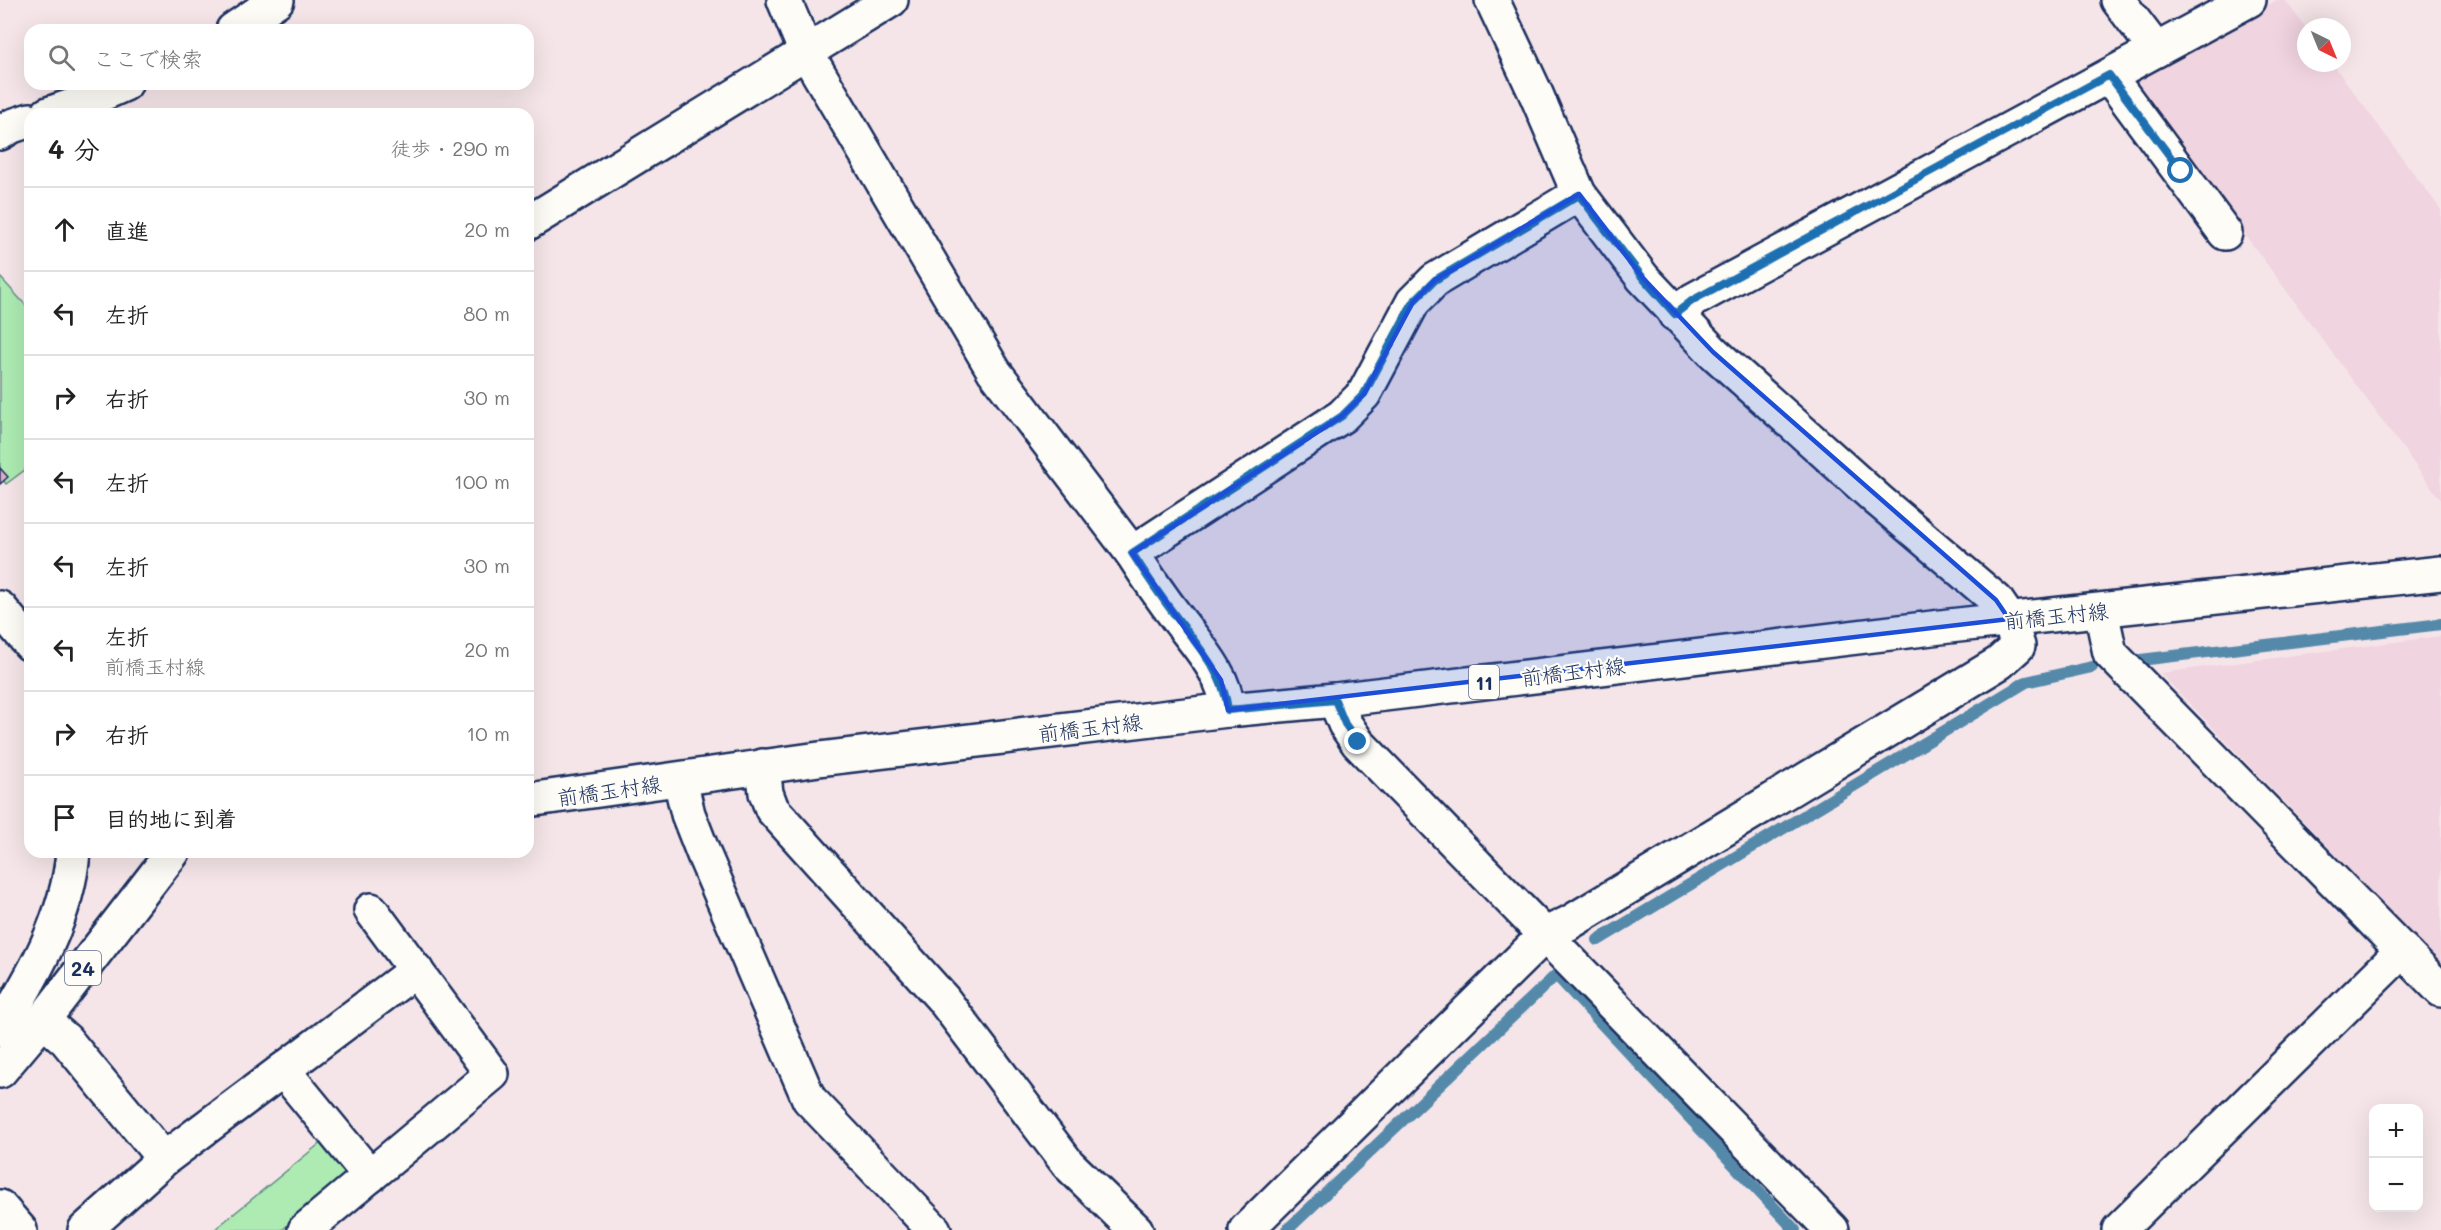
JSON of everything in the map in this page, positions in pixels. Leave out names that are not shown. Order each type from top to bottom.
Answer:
[{"type":"street","points":[[242,24],[277,0]]},
{"type":"street","points":[[784,0],[806,52],[994,371],[1132,553],[1148,579],[1208,660],[1227,694],[1228,710]]},
{"type":"street","points":[[534,219],[891,0]]},
{"type":"street","points":[[1246,1230],[1546,934],[1569,923],[1999,663],[2018,646],[2009,619],[1996,600],[1878,500],[1713,352],[1643,278],[1579,195],[1536,94],[1492,0]]},
{"type":"street","points":[[2118,0],[2156,50]]},
{"type":"street","points":[[1675,314],[1693,300],[2249,0]]},
{"type":"street","points":[[2109,75],[2225,233]]},
{"type":"street","points":[[96,107],[117,90]]},
{"type":"street","points":[[0,133],[24,122]]},
{"type":"street","points":[[1132,553],[1342,416],[1364,394],[1413,302],[1435,280],[1579,195]]},
{"type":"street","name":"前橋玉村線","points":[[534,799],[680,780],[763,766],[1228,710],[1335,700],[2009,619],[2441,573]]},
{"type":"street","points":[[0,608],[24,641]]},
{"type":"street","points":[[2101,611],[2109,653],[2441,990]]},
{"type":"street","points":[[1335,700],[1345,724],[1358,742],[1832,1230]]},
{"type":"street","points":[[763,766],[766,793],[772,809],[943,999],[1068,1164],[1136,1230]]},
{"type":"street","points":[[680,780],[688,814],[704,855],[809,1099],[934,1230]]},
{"type":"street","points":[[0,1030],[43,954],[54,926],[72,858]]},
{"type":"street","name":"24","points":[[0,1071],[43,1020],[168,858]]},
{"type":"street","points":[[305,1230],[492,1074],[371,910]]},
{"type":"street","points":[[2119,1230],[2403,950]]},
{"type":"street","points":[[85,1230],[164,1159],[416,970]]},
{"type":"street","points":[[43,1020],[66,1040],[164,1159]]},
{"type":"street","points":[[283,1070],[370,1176]]},
{"type":"street","points":[[0,1207],[20,1230]]},
{"type":"highlighted area","points":[[1579,194],[1643,278],[1713,352],[1996,600],[2009,619],[1949,626],[1228,710],[1221,680],[1132,553],[1342,416],[1364,394],[1413,302],[1435,280]]},
{"type":"shaded area","points":[[2277,0],[2285,0],[2298,18],[2297,72],[2339,72],[2441,210],[2441,500],[2133,83]]},
{"type":"shaded area","points":[[2441,636],[2441,964],[2160,673]]},
{"type":"green space","points":[[0,277],[24,303],[24,470],[6,484],[0,476]]},
{"type":"green space","points":[[323,1141],[350,1174],[282,1230],[214,1230]]},
{"type":"building","points":[[0,468],[8,477],[0,484]]},
{"type":"waterway","points":[[2140,660],[2441,624]]},
{"type":"waterway","points":[[1598,940],[2026,682],[2092,667]]},
{"type":"waterway","points":[[1287,1230],[1556,975],[1795,1230]]},
{"type":"route","points":[[1358,742],[1345,724],[1335,700],[1228,710],[1227,694],[1221,680],[1148,579],[1132,553],[1342,416],[1364,394],[1413,302],[1435,280],[1579,195],[1643,278],[1675,314],[1693,300],[2109,75],[2181,171]]}]
